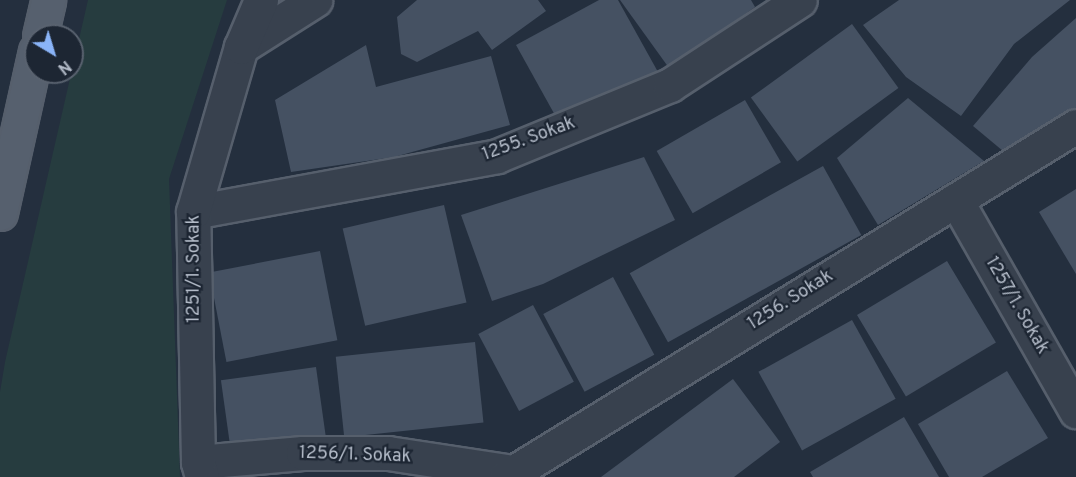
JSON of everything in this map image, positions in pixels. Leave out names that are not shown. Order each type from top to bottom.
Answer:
[{"type":"main road","points":[[43,24],[48,0]]},
{"type":"main road","points":[[0,213],[29,84]]},
{"type":"street","name":"1251/1. Sokak","points":[[200,470],[193,212],[241,47],[261,0]]},
{"type":"street","points":[[241,47],[315,0]]},
{"type":"street","name":"1255. Sokak","points":[[193,212],[496,156],[670,85],[800,0]]},
{"type":"street","name":"1256. Sokak","points":[[509,475],[1076,126]]},
{"type":"street","name":"1257/1. Sokak","points":[[956,200],[1076,411]]},
{"type":"street","name":"1256/1. Sokak","points":[[200,470],[303,453],[388,453],[509,475]]},
{"type":"green space","points":[[88,0],[227,0],[169,179],[180,477],[0,477],[0,392],[5,362],[69,84],[84,84],[82,24]]},
{"type":"building","points":[[417,0],[538,0],[546,11],[492,50],[478,31],[417,62],[401,54],[397,17]]},
{"type":"building","points":[[599,0],[618,0],[658,72],[561,126],[516,45]]},
{"type":"building","points":[[620,0],[751,0],[755,7],[669,68]]},
{"type":"building","points":[[899,0],[1070,0],[1014,44],[961,116],[906,77],[863,25]]},
{"type":"building","points":[[1076,18],[1076,112],[1009,156],[973,126],[1032,57]]},
{"type":"building","points":[[852,24],[898,88],[797,161],[751,97]]},
{"type":"building","points":[[366,45],[376,87],[491,56],[510,125],[394,157],[291,172],[275,100]]},
{"type":"building","points":[[908,98],[984,161],[878,225],[837,158]]},
{"type":"building","points":[[745,100],[781,162],[693,213],[657,151]]},
{"type":"building","points":[[644,157],[675,220],[543,284],[492,301],[461,215]]},
{"type":"building","points":[[823,166],[861,235],[668,342],[630,273]]},
{"type":"building","points":[[1076,189],[1076,274],[1039,212]]},
{"type":"building","points":[[444,205],[466,302],[365,326],[343,228]]},
{"type":"building","points":[[320,251],[337,340],[226,362],[209,273]]},
{"type":"building","points":[[947,261],[996,342],[906,397],[857,315]]},
{"type":"building","points":[[613,277],[654,355],[585,392],[543,314]]},
{"type":"building","points":[[533,305],[574,382],[519,411],[478,334]]},
{"type":"building","points":[[852,320],[896,399],[802,451],[758,372]]},
{"type":"building","points":[[475,342],[483,423],[344,437],[336,357]]},
{"type":"building","points":[[316,367],[326,435],[231,449],[221,380]]},
{"type":"building","points":[[1007,371],[1048,438],[982,477],[949,477],[918,424]]},
{"type":"building","points":[[733,379],[780,442],[734,477],[601,477]]},
{"type":"building","points":[[904,417],[939,477],[813,477],[810,472]]}]
